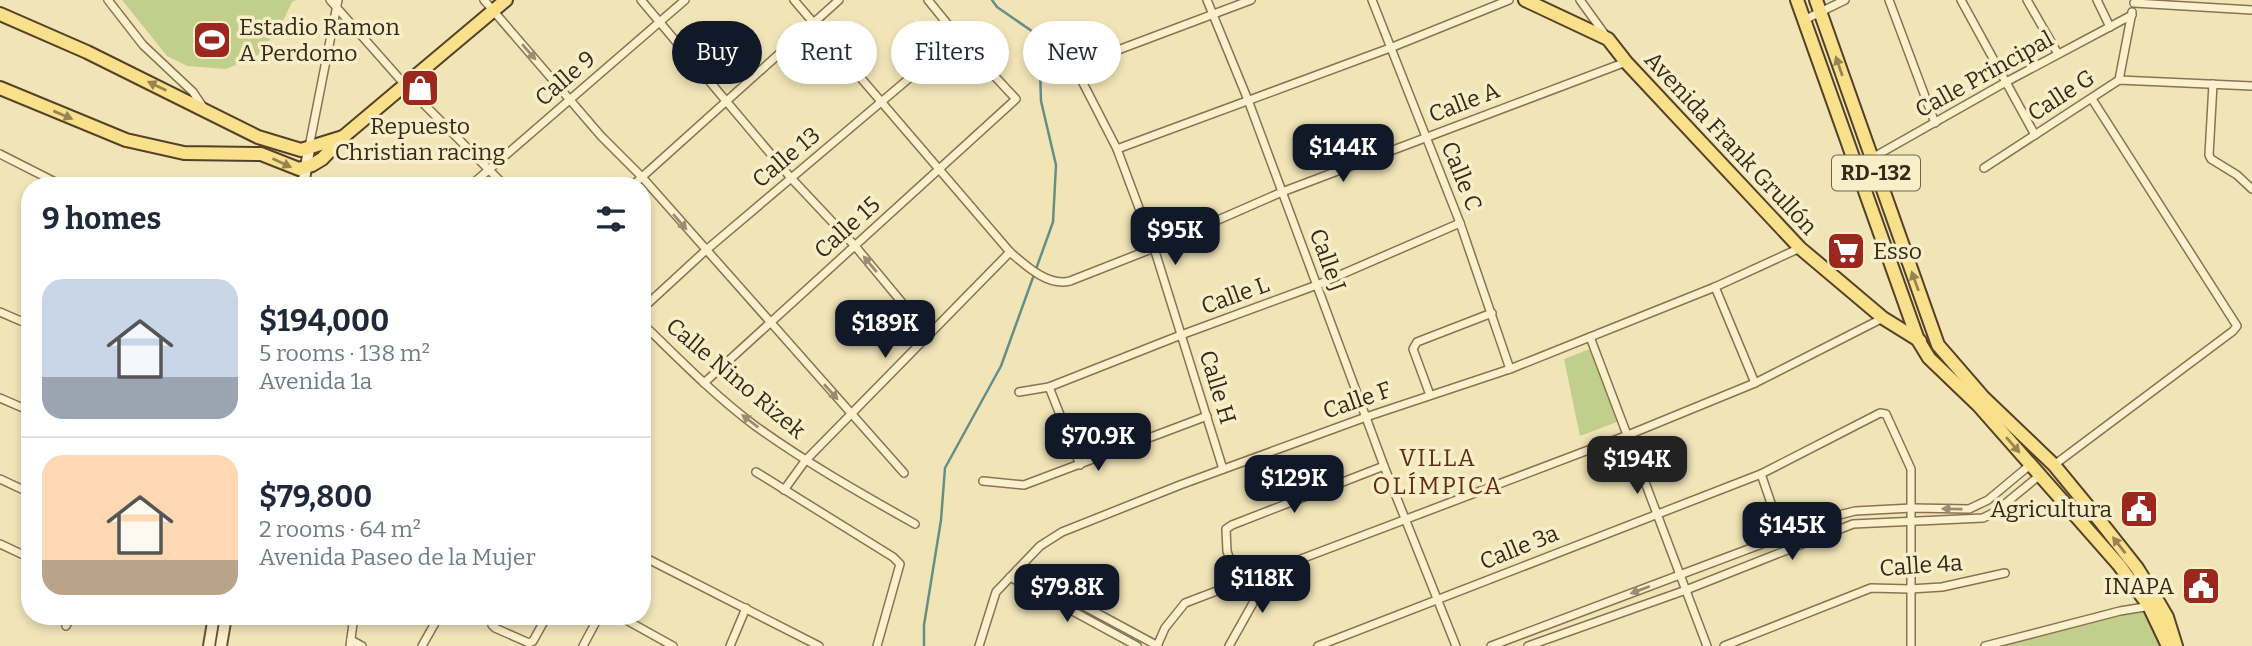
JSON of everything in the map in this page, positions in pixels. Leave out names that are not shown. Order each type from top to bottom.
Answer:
[{"type":"main road","points":[[307,177],[343,137],[506,0]]},
{"type":"main road","name":"Avenida Frank Grullón","points":[[1525,0],[1608,38],[1626,62],[1800,247],[1883,318],[1918,341],[1938,345]]},
{"type":"main road","name":"RD-132","points":[[1797,0],[1918,341],[1929,358],[1979,406],[2155,606],[2168,617],[2176,646]]},
{"type":"main road","name":"RD-132","points":[[1818,6],[1938,345],[1983,397],[2054,465],[2137,568],[2155,606],[2168,646]]},
{"type":"main road","points":[[0,14],[190,96],[206,111],[258,137],[294,149],[309,149],[343,137]]},
{"type":"main road","points":[[0,88],[126,139],[184,153],[261,154],[292,168],[299,177]]},
{"type":"main road","points":[[252,153],[258,137]]},
{"type":"street","points":[[108,0],[143,45],[190,96]]},
{"type":"street","points":[[330,0],[337,4],[406,86],[497,177]]},
{"type":"street","points":[[484,0],[601,136],[642,177],[776,57]]},
{"type":"street","points":[[640,0],[791,178],[855,246],[929,335]]},
{"type":"street","name":"Calle 9","points":[[481,177],[685,0]]},
{"type":"street","name":"Calle A","points":[[794,0],[812,21]]},
{"type":"street","points":[[816,21],[839,0]]},
{"type":"street","points":[[928,0],[945,21]]},
{"type":"street","name":"Calle J","points":[[1207,0],[1248,100],[1384,466],[1456,646]]},
{"type":"street","points":[[1121,49],[1251,0]]},
{"type":"street","name":"Calle C","points":[[1371,0],[1460,223],[1510,369]]},
{"type":"street","points":[[1117,149],[1390,48],[1509,0]]},
{"type":"street","points":[[1580,0],[1608,38]]},
{"type":"street","points":[[1804,20],[1818,6],[1845,0]]},
{"type":"street","points":[[1889,0],[1935,123]]},
{"type":"street","points":[[1961,0],[2035,135]]},
{"type":"street","points":[[2027,0],[2057,54]]},
{"type":"street","points":[[2098,0],[2110,27]]},
{"type":"street","points":[[2119,80],[2134,2],[2252,10]]},
{"type":"street","points":[[304,177],[337,4]]},
{"type":"street","name":"Calle Principal","points":[[1856,167],[2132,15]]},
{"type":"street","name":"Calle A","points":[[865,84],[1010,252],[1030,269],[1060,283],[1154,248],[1282,192],[1626,62]]},
{"type":"street","name":"Calle G","points":[[1984,169],[2119,80],[2252,86]]},
{"type":"street","name":"Calle 13","points":[[651,302],[705,251],[903,84]]},
{"type":"street","name":"Calle 15","points":[[704,383],[1016,99],[1002,84]]},
{"type":"street","name":"Calle H","points":[[1084,84],[1117,149],[1154,248],[1223,469]]},
{"type":"street","points":[[2213,84],[2209,156],[2246,181],[2252,189]]},
{"type":"street","points":[[2054,465],[2234,331],[2237,326],[2092,99]]},
{"type":"street","points":[[0,154],[45,177]]},
{"type":"street","points":[[651,188],[769,324],[904,473]]},
{"type":"street","name":"Calle L","points":[[1019,391],[1049,387],[1317,285],[1460,223]]},
{"type":"street","name":"Calle F","points":[[979,646],[996,592],[1040,546],[1062,532],[1223,469],[1510,369],[1715,287],[1800,247]]},
{"type":"street","points":[[784,490],[805,461],[1010,252]]},
{"type":"street","points":[[1715,287],[1755,383]]},
{"type":"street","points":[[0,312],[21,322]]},
{"type":"street","points":[[1430,396],[1413,349],[1414,345],[1492,313]]},
{"type":"street","points":[[1017,570],[1157,646],[1165,628],[1185,603],[1628,435],[1755,383],[1883,318]]},
{"type":"street","name":"Calle Nino Rizek","points":[[651,332],[704,383],[752,423],[805,461],[915,524]]},
{"type":"street","points":[[1590,337],[1707,646]]},
{"type":"street","points":[[1049,387],[1080,465]]},
{"type":"street","points":[[0,398],[21,407]]},
{"type":"street","name":"Calle 3a","points":[[1318,646],[1761,474],[1880,413],[1886,414],[1912,469],[1912,508]]},
{"type":"street","points":[[983,481],[1024,485],[1207,416]]},
{"type":"street","points":[[1491,646],[1782,535],[1848,513],[1912,508],[1969,509],[1988,500],[2030,465]]},
{"type":"street","points":[[1237,582],[1224,538],[1226,529],[1232,524],[1384,466]]},
{"type":"street","points":[[756,471],[900,564],[877,646]]},
{"type":"street","points":[[1761,474],[1782,535]]},
{"type":"street","points":[[1528,646],[1686,590],[1853,524],[1983,518],[1995,512],[2040,475]]},
{"type":"street","points":[[0,479],[21,489]]},
{"type":"street","points":[[1911,646],[1912,508]]},
{"type":"street","points":[[0,544],[21,554]]},
{"type":"street","points":[[651,560],[819,646]]},
{"type":"street","points":[[1229,646],[1271,571]]},
{"type":"street","name":"Calle 4a","points":[[1724,646],[1871,588],[1910,589],[1966,583],[2005,573]]},
{"type":"street","points":[[1010,577],[1137,646]]},
{"type":"street","points":[[1986,646],[2120,611],[2155,606]]},
{"type":"street","points":[[730,646],[746,608]]},
{"type":"street","points":[[209,646],[212,625]]},
{"type":"street","points":[[221,646],[224,625]]},
{"type":"street","points":[[353,625],[350,643],[362,646]]},
{"type":"street","points":[[422,646],[434,625]]},
{"type":"street","points":[[492,625],[528,643],[533,641],[542,625]]},
{"type":"street","points":[[583,646],[595,625]]},
{"type":"street","points":[[635,625],[673,646]]},
{"type":"green space","name":"Estadio Ramon A Perdomo","points":[[122,0],[296,0],[292,2],[281,25],[258,55],[226,69],[187,66],[167,56]]},
{"type":"green space","points":[[1590,349],[1617,422],[1580,436],[1564,359]]},
{"type":"green space","points":[[2146,603],[2165,646],[1985,646]]},
{"type":"waterway","points":[[924,646],[924,625],[941,520],[945,468],[1001,366],[1053,222],[1056,165],[1041,101],[1039,36],[997,7],[992,0]]},
{"type":"place","name":"Estadio Ramon A Perdomo","points":[[212,40]]},
{"type":"place","name":"Repuesto Christian racing","points":[[420,88]]},
{"type":"place","name":"Esso","points":[[1846,251]]},
{"type":"place","name":"Agricultura","points":[[2139,509]]},
{"type":"place","name":"INAPA","points":[[2201,586]]},
{"type":"district","name":"VILLA OLÍMPICA","points":[[1438,472]]}]
